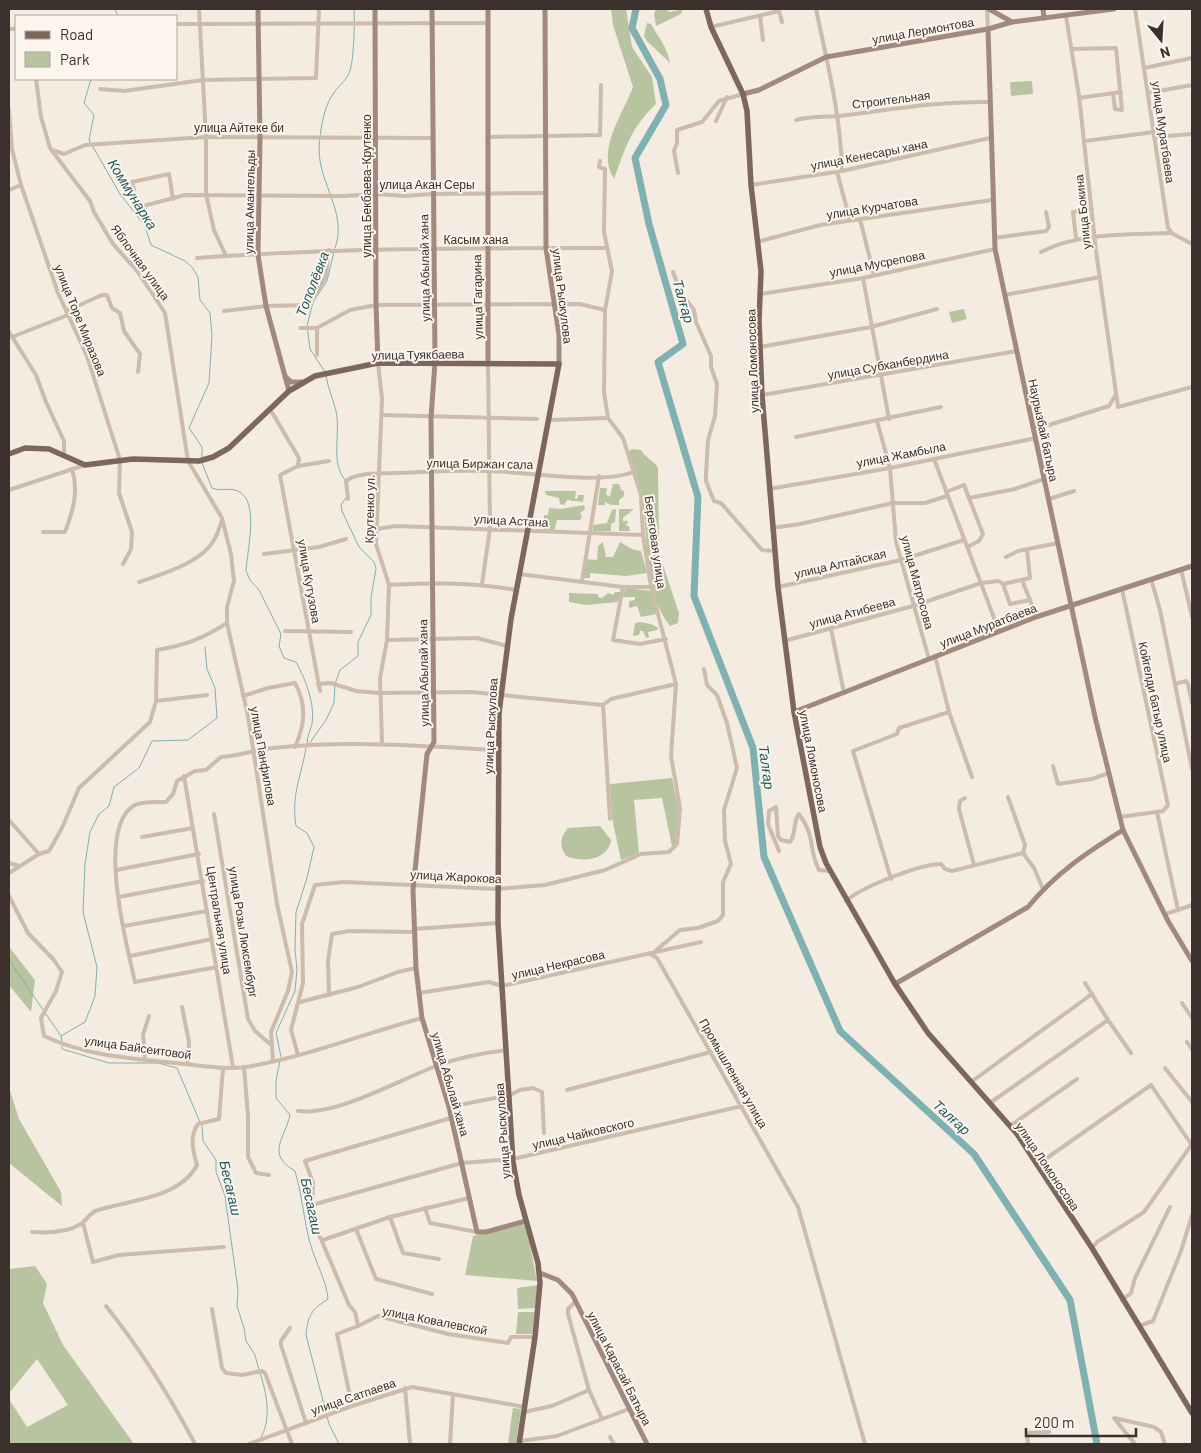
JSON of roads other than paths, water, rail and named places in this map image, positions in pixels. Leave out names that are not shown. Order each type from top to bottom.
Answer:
[{"type":"main road","name":"улица Ломоносова","points":[[706,9],[711,27],[743,94],[747,112],[751,185],[761,294],[760,347],[762,395],[772,528],[784,641],[794,712],[820,847],[846,901],[895,984],[928,1033],[1010,1126],[1092,1248],[1192,1413]]},
{"type":"main road","name":"улица Туякбаева","points":[[85,465],[120,460],[207,460],[229,448],[289,391],[315,376],[342,370],[378,363],[559,364]]},
{"type":"main road","name":"улица Рыскулова","points":[[520,1443],[535,1337],[540,1273],[515,1179],[513,1159],[498,923],[498,750],[500,696],[507,646],[559,364]]},
{"type":"main road","points":[[9,454],[25,448],[49,450],[85,465]]},
{"type":"street","points":[[199,9],[206,137],[206,194],[214,230],[226,256]]},
{"type":"street","name":"улица Амангельды","points":[[258,9],[260,138],[258,253],[266,306],[289,391]]},
{"type":"street","points":[[100,89],[124,91],[203,80],[316,78],[319,9]]},
{"type":"street","name":"улица Бекбаева-Крутенко","points":[[375,9],[376,305],[378,363]]},
{"type":"street","points":[[432,9],[432,138]]},
{"type":"street","name":"улица Гагарина","points":[[482,584],[490,528],[487,248],[488,9]]},
{"type":"street","name":"улица Рыскулова","points":[[545,9],[546,248],[559,335],[559,364]]},
{"type":"street","points":[[816,9],[838,116],[840,171],[850,220]]},
{"type":"street","points":[[988,29],[988,9],[1012,22]]},
{"type":"street","points":[[1043,9],[1044,18]]},
{"type":"street","name":"улица Лермонтова","points":[[743,94],[759,90],[826,57],[988,29],[1012,22],[1114,9]]},
{"type":"street","name":"улица Муратбаева","points":[[1135,9],[1170,232]]},
{"type":"street","points":[[711,27],[779,11],[782,22]]},
{"type":"street","points":[[760,16],[763,40]]},
{"type":"street","name":"улица Бокина","points":[[1066,16],[1079,98],[1100,277],[1118,407],[1192,387]]},
{"type":"street","points":[[178,24],[351,25],[375,23],[488,23]]},
{"type":"street","name":"Наурызбай батыра","points":[[988,29],[995,249],[1071,605],[1123,830],[1165,914],[1192,961]]},
{"type":"street","points":[[1072,49],[1116,48],[1123,108],[1116,111],[1113,93]]},
{"type":"street","points":[[1144,68],[1192,58]]},
{"type":"street","points":[[36,80],[41,116],[50,148]]},
{"type":"street","points":[[487,137],[600,135],[601,85]]},
{"type":"street","points":[[1148,93],[1192,85]]},
{"type":"street","points":[[1079,98],[1121,92]]},
{"type":"street","points":[[678,173],[674,151],[677,143],[677,130],[702,122],[719,101],[726,97],[743,94]]},
{"type":"street","points":[[716,120],[726,97]]},
{"type":"street","name":"Строительная","points":[[796,120],[808,117],[838,116],[955,102],[989,102]]},
{"type":"street","name":"улица Торе Миразова","points":[[9,110],[12,149],[21,185],[67,313],[87,356],[120,460],[119,492],[132,532],[131,549],[123,564]]},
{"type":"street","points":[[1084,141],[1154,132]]},
{"type":"street","points":[[1154,137],[1192,134]]},
{"type":"street","name":"улица Айтеке би","points":[[50,148],[64,154],[85,145],[206,137],[325,136],[432,138]]},
{"type":"street","name":"улица Абылай хана","points":[[432,138],[435,362],[431,418],[433,527],[432,694],[434,742],[427,754],[424,779],[413,884],[414,931],[422,1018],[450,1107],[477,1232]]},
{"type":"street","name":"улица Кенесары хана","points":[[751,185],[840,171],[990,138]]},
{"type":"street","name":"Яблочная улица","points":[[50,148],[90,201],[94,212],[113,244],[138,272],[165,313],[188,461]]},
{"type":"street","name":"Береговая улица","points":[[600,161],[600,167],[605,170],[604,232],[612,271],[605,310],[604,392],[608,418],[623,438],[640,495],[643,535],[651,587],[666,639],[676,684],[671,756],[680,808],[677,844]]},
{"type":"street","points":[[134,190],[132,182],[169,174],[173,198]]},
{"type":"street","points":[[9,190],[21,185]]},
{"type":"street","name":"улица Акан Серы","points":[[140,218],[143,206],[186,195],[315,194],[343,196],[377,194],[404,196],[545,193]]},
{"type":"street","name":"улица Курчатова","points":[[757,242],[850,220],[992,200]]},
{"type":"street","points":[[1076,238],[1073,212],[1092,209]]},
{"type":"street","points":[[994,238],[1046,231],[1048,227],[1046,212]]},
{"type":"street","points":[[860,219],[874,275]]},
{"type":"street","points":[[1041,252],[1076,238],[1170,232],[1192,244]]},
{"type":"street","name":"Касым хана","points":[[329,250],[607,248]]},
{"type":"street","name":"улица Мусрепова","points":[[761,294],[863,278],[995,249]]},
{"type":"street","points":[[196,258],[329,250],[326,276],[310,305],[266,306],[224,311]]},
{"type":"street","points":[[673,272],[681,293],[694,310],[696,322],[711,356],[711,368],[716,384],[716,407],[708,440],[706,474],[710,492],[714,501],[721,503],[762,550],[775,551]]},
{"type":"street","points":[[1005,295],[1100,277]]},
{"type":"street","points":[[863,278],[889,419]]},
{"type":"street","points":[[12,337],[67,313],[102,295],[107,295],[112,308],[120,313],[124,331],[140,354],[138,372]]},
{"type":"street","points":[[300,328],[317,328],[350,310],[376,305],[580,304],[605,310]]},
{"type":"street","points":[[760,347],[871,327],[937,309]]},
{"type":"street","points":[[317,328],[317,355]]},
{"type":"street","points":[[9,332],[36,375],[64,441],[64,456]]},
{"type":"street","name":"улица Субханбердина","points":[[762,395],[1017,351]]},
{"type":"street","name":"Крутенко ул.","points":[[378,363],[382,415],[376,544],[389,586],[386,640],[379,693],[382,743]]},
{"type":"street","points":[[284,375],[291,382],[304,382]]},
{"type":"street","points":[[1033,427],[1049,425],[1109,406],[1116,396]]},
{"type":"street","points":[[796,437],[941,408]]},
{"type":"street","points":[[270,409],[298,458],[298,466],[329,460]]},
{"type":"street","points":[[382,415],[537,420]]},
{"type":"street","points":[[549,420],[608,418]]},
{"type":"street","name":"улица Матросова","points":[[877,421],[890,468],[894,530],[913,606],[929,659]]},
{"type":"street","name":"улица Жамбыла","points":[[769,489],[890,468],[1036,438]]},
{"type":"street","points":[[934,459],[999,631]]},
{"type":"street","name":"улица Панфилова","points":[[188,461],[222,518],[234,581],[227,607],[228,623],[254,752],[277,904],[292,972],[288,991],[271,1032],[270,1044],[275,1061]]},
{"type":"street","points":[[9,490],[85,465]]},
{"type":"street","name":"улица Кутузова","points":[[298,466],[280,476],[320,690]]},
{"type":"street","points":[[43,532],[65,532],[74,510],[76,482],[72,469]]},
{"type":"street","name":"улица Биржан сала","points":[[348,499],[346,481],[352,476],[490,471],[623,476],[633,472]]},
{"type":"street","points":[[582,580],[588,533],[599,476]]},
{"type":"street","points":[[969,498],[1015,489],[1044,479]]},
{"type":"street","points":[[772,528],[800,524],[893,504],[925,503],[964,485],[983,534],[979,541],[967,547]]},
{"type":"street","points":[[1049,499],[1074,491]]},
{"type":"street","points":[[139,582],[175,569],[205,551],[215,540],[222,518]]},
{"type":"street","name":"улица Астана","points":[[377,529],[396,526],[490,528],[528,532],[643,535]]},
{"type":"street","points":[[264,554],[319,547],[346,539]]},
{"type":"street","name":"улица Алтайская","points":[[778,588],[901,560],[964,540]]},
{"type":"street","points":[[1006,557],[1027,550],[1058,544]]},
{"type":"street","points":[[1003,584],[1030,578],[1027,550]]},
{"type":"street","name":"улица Муратбаева","points":[[794,712],[1036,617],[1192,566]]},
{"type":"street","points":[[1181,570],[1192,617]]},
{"type":"street","points":[[520,574],[582,580],[623,587],[651,587]]},
{"type":"street","points":[[1151,579],[1160,610],[1192,769]]},
{"type":"street","points":[[1022,580],[1036,617]]},
{"type":"street","points":[[981,583],[999,581],[1003,584],[1010,604],[1030,600]]},
{"type":"street","points":[[389,586],[432,583],[482,584],[516,590]]},
{"type":"street","name":"улица Атибеева","points":[[784,641],[913,606],[981,583]]},
{"type":"street","points":[[623,587],[613,640],[640,644],[666,639]]},
{"type":"street","name":"Койгелди батыр улица","points":[[1122,589],[1168,805],[1163,812],[1157,812]]},
{"type":"street","points":[[9,873],[39,854],[49,851],[62,828],[79,788],[150,722],[156,701],[157,650],[186,645],[202,639],[228,623]]},
{"type":"street","points":[[831,629],[844,693]]},
{"type":"street","points":[[285,632],[351,632]]},
{"type":"street","points":[[386,640],[477,638],[507,646]]},
{"type":"street","points":[[935,656],[950,712],[972,777]]},
{"type":"street","points":[[651,953],[680,930],[698,928],[718,921],[723,915],[723,882],[731,864],[725,840],[724,810],[737,768],[727,723],[717,695],[707,685],[704,669]]},
{"type":"street","points":[[1175,684],[1186,682],[1188,684],[1192,703]]},
{"type":"street","points":[[318,684],[331,683],[356,691],[379,693],[432,694],[470,692],[603,705],[611,699],[676,684]]},
{"type":"street","points":[[243,696],[268,688],[295,684],[302,696],[304,711],[303,728],[296,747]]},
{"type":"street","points":[[156,701],[207,695]]},
{"type":"street","points":[[603,705],[610,819]]},
{"type":"street","points":[[891,879],[853,750],[897,734],[899,728],[950,712]]},
{"type":"street","points":[[217,967],[135,982],[119,897],[116,870],[115,848],[118,828],[126,812],[136,805],[166,802],[173,794],[178,781],[184,776],[195,771],[206,770],[221,757],[272,748],[382,743],[498,750]]},
{"type":"street","points":[[1054,766],[1058,784],[1092,779],[1109,773]]},
{"type":"street","name":"Центральная улица","points":[[184,776],[199,854],[233,1067]]},
{"type":"street","points":[[1008,797],[1025,845],[1022,853]]},
{"type":"street","points":[[965,798],[960,801],[960,809],[974,865]]},
{"type":"street","points":[[779,851],[768,819],[769,811],[776,807],[778,836],[781,840],[790,842],[794,837],[794,819],[798,814],[806,823],[812,838],[814,861],[819,870],[830,871]]},
{"type":"street","points":[[1120,817],[1157,812],[1178,910]]},
{"type":"street","name":"улица Розы Люксембург","points":[[214,814],[248,1019],[255,1032],[270,1044]]},
{"type":"street","points":[[9,820],[39,854]]},
{"type":"street","points":[[142,837],[193,828]]},
{"type":"street","points":[[895,984],[1028,908],[1043,889],[1073,862],[1123,830]]},
{"type":"street","name":"улица Жарокова","points":[[300,1002],[303,983],[302,924],[315,885],[344,882],[497,889],[545,885],[605,870],[641,854],[669,852],[677,844]]},
{"type":"street","points":[[846,901],[856,892],[928,864],[942,864],[945,869],[952,871],[1022,853]]},
{"type":"street","points":[[1022,853],[1034,868],[1043,889]]},
{"type":"street","points":[[116,870],[199,854]]},
{"type":"street","points":[[9,863],[19,866]]},
{"type":"street","points":[[119,897],[203,881]]},
{"type":"street","name":"улица Байсеитовой","points":[[9,896],[28,933],[54,960],[62,972],[56,991],[41,1018],[44,1036],[67,1047],[145,1060],[223,1068],[244,1067],[286,1059],[422,1018]]},
{"type":"street","points":[[1165,914],[1192,905]]},
{"type":"street","points":[[124,926],[207,911]]},
{"type":"street","points":[[329,995],[328,961],[332,934],[414,931],[498,923]]},
{"type":"street","points":[[130,956],[212,939]]},
{"type":"street","name":"улица Некрасова","points":[[419,993],[489,982],[502,986],[702,942]]},
{"type":"street","name":"Промышленная улица","points":[[651,953],[657,958],[798,1207],[865,1444]]},
{"type":"street","points":[[298,1055],[291,1030],[300,1002],[416,968]]},
{"type":"street","points":[[1085,982],[1131,1053]]},
{"type":"street","points":[[971,1082],[1092,994]]},
{"type":"street","points":[[1182,1003],[1192,1018]]},
{"type":"street","points":[[182,1007],[189,1042],[188,1064]]},
{"type":"street","points":[[145,1060],[143,1035],[149,1016]]},
{"type":"street","points":[[990,1103],[1108,1020]]},
{"type":"street","points":[[1187,1042],[1192,1049]]},
{"type":"street","points":[[298,1111],[308,1112],[357,1100],[436,1066],[470,1055],[507,1050]]},
{"type":"street","points":[[567,1090],[711,1052]]},
{"type":"street","points":[[244,1067],[248,1116],[248,1157],[256,1173],[269,1175]]},
{"type":"street","points":[[223,1068],[219,1119],[198,1124],[193,1132],[192,1148],[197,1165],[192,1174],[162,1192],[96,1210],[86,1217],[83,1223],[93,1262],[119,1256],[224,1247]]},
{"type":"street","points":[[1165,1068],[1192,1102]]},
{"type":"street","points":[[1010,1126],[1077,1078]]},
{"type":"street","points":[[1037,1165],[1152,1084],[1192,1143],[1182,1161],[1144,1212],[1097,1242],[1092,1248]]},
{"type":"street","points":[[450,1107],[510,1095],[533,1088],[542,1092],[544,1133]]},
{"type":"street","name":"улица Чайковского","points":[[312,1205],[462,1163],[513,1159],[742,1106]]},
{"type":"street","points":[[352,1406],[337,1334],[358,1326],[356,1312],[349,1305],[315,1225],[312,1205],[312,1183],[305,1161],[451,1118]]},
{"type":"street","points":[[323,1240],[390,1217],[469,1198]]},
{"type":"street","points":[[1122,1300],[1130,1293],[1134,1278],[1170,1206]]},
{"type":"street","points":[[425,1208],[430,1223],[477,1232],[486,1232],[526,1221]]},
{"type":"street","points":[[1138,1326],[1153,1321],[1181,1251],[1192,1215]]},
{"type":"street","points":[[390,1217],[403,1254],[439,1259]]},
{"type":"street","points":[[32,1232],[62,1230],[83,1223]]},
{"type":"street","points":[[356,1229],[376,1279],[432,1294]]},
{"type":"street","name":"улица Карасай Батыра","points":[[540,1273],[564,1284],[576,1302],[647,1444]]},
{"type":"street","name":"улица Карасай Батыра","points":[[576,1302],[568,1309],[568,1314],[589,1390],[602,1419]]},
{"type":"street","points":[[106,1306],[128,1333],[169,1393],[194,1444]]},
{"type":"street","points":[[212,1309],[222,1368],[226,1373],[242,1375],[265,1373],[292,1444]]},
{"type":"street","name":"улица Ковалевской","points":[[358,1326],[378,1316],[448,1334],[508,1343],[511,1337],[535,1337]]},
{"type":"street","points":[[290,1328],[281,1341],[281,1345],[306,1423]]},
{"type":"street","name":"улица Сатпаева","points":[[250,1444],[332,1413],[412,1387],[524,1410]]},
{"type":"street","points":[[405,1388],[410,1444]]},
{"type":"street","points":[[524,1410],[552,1406],[589,1390]]},
{"type":"street","points":[[450,1444],[453,1394]]},
{"type":"street","points":[[520,1443],[557,1436],[629,1409]]},
{"type":"street","points":[[1135,1444],[1114,1418],[1154,1427],[1161,1432],[1165,1444]]},
{"type":"street","points":[[1028,1444],[1026,1433],[1049,1432]]},
{"type":"street","points":[[610,1436],[614,1444]]},
{"type":"waterway","name":"Коммунарка","points":[[115,9],[118,15]]},
{"type":"waterway","name":"Тополёвка","points":[[335,248],[338,223],[320,162],[319,142],[327,106],[335,91],[348,76],[351,68],[354,42],[354,9]]},
{"type":"waterway","name":"Талғар","points":[[636,9],[632,28],[660,79],[666,105],[635,158],[649,224],[683,344],[658,362],[698,497],[694,596],[753,748],[764,857],[840,1031],[974,1154],[1070,1300],[1097,1444]]},
{"type":"waterway","name":"Коммунарка","points":[[91,80],[84,103],[94,115],[89,140],[120,194],[145,226],[151,245],[185,261],[192,267],[198,277],[200,300],[210,313],[212,336],[209,383],[189,428],[202,447],[202,457]]},
{"type":"waterway","name":"Тополёвка","points":[[325,372],[310,349],[307,326],[313,302],[327,281],[334,252]]},
{"type":"waterway","name":"Тополёвка","points":[[326,376],[336,411],[338,465],[345,480]]},
{"type":"waterway","name":"Коммунарка","points":[[202,463],[212,488],[238,491],[245,496],[249,505],[251,527],[246,571],[250,580],[259,590],[281,634],[279,646],[284,658],[296,662],[306,684],[313,716],[307,744]]},
{"type":"waterway","name":"Тополёвка","points":[[309,744],[326,720],[334,703],[335,684],[340,670],[358,656],[358,642],[371,615],[371,597],[376,569],[374,562],[359,547],[342,511],[341,505],[346,498]]},
{"type":"waterway","points":[[61,1036],[85,1022],[95,996],[97,967],[83,912],[85,864],[90,832],[99,814],[109,806],[114,787],[139,768],[152,741],[188,740],[217,718],[215,688],[207,669],[205,647]]},
{"type":"waterway","name":"Бесагаш","points":[[281,1057],[276,1033],[295,991],[297,969],[295,950],[296,912],[307,878],[314,847],[307,833],[296,826],[295,815],[297,786],[306,748]]},
{"type":"waterway","name":"Бесағаш","points":[[9,960],[61,1036],[62,1041]]},
{"type":"waterway","name":"Бесағаш","points":[[62,1045],[62,1049],[109,1063],[158,1063],[177,1068],[200,1122]]},
{"type":"waterway","name":"Бесагаш","points":[[280,1061],[276,1080],[276,1098],[290,1115],[281,1139],[279,1152],[281,1159],[286,1165],[295,1171],[310,1243],[328,1299],[311,1314],[306,1335],[329,1424],[339,1444]]},
{"type":"waterway","name":"Бесағаш","points":[[202,1126],[203,1141],[216,1160],[216,1172],[225,1196],[238,1290],[237,1306],[246,1341],[255,1355],[259,1370]]},
{"type":"waterway","name":"Бесағаш","points":[[260,1373],[265,1390],[267,1415],[264,1432],[260,1439]]}]
